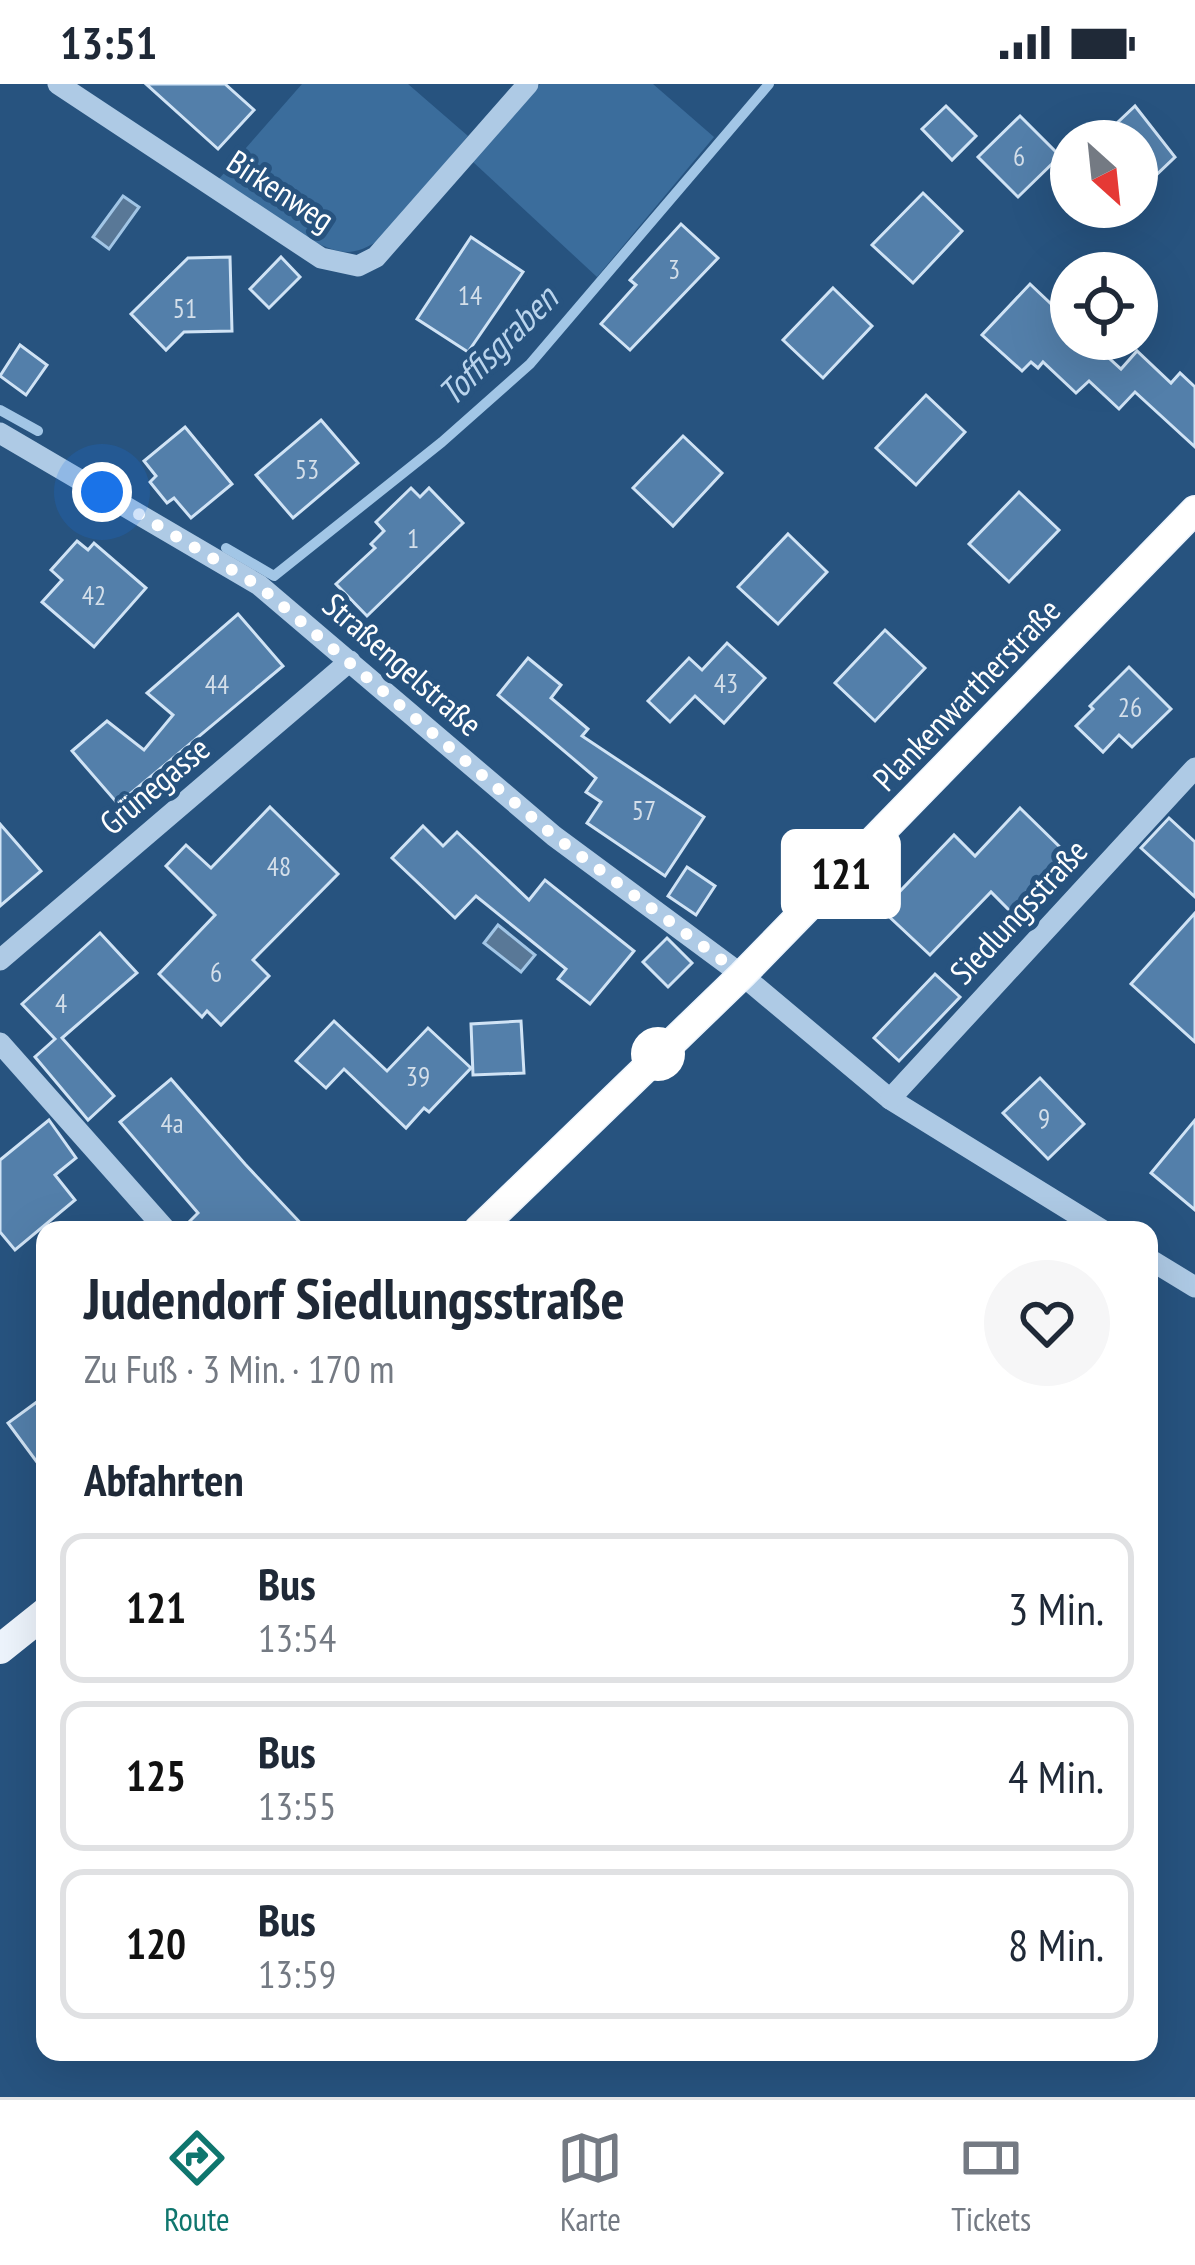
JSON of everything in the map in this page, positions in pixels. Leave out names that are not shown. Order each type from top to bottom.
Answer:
[{"type":"main road","name":"Plankenwartherstraße","points":[[487,1221],[742,975],[1195,510]]},
{"type":"main road","points":[[0,1649],[36,1619]]},
{"type":"street","name":"Birkenweg","points":[[58,84],[89,92],[321,258],[358,266],[376,256],[528,84]]},
{"type":"street","name":"Straßengelstraße","points":[[0,433],[259,586],[554,836],[742,975]]},
{"type":"street","name":"Grünegasse","points":[[0,960],[350,661]]},
{"type":"street","name":"Siedlungsstraße","points":[[890,1100],[1195,768]]},
{"type":"street","points":[[742,975],[890,1100],[1087,1221]]},
{"type":"street","points":[[0,1043],[158,1221]]},
{"type":"street","points":[[1158,1264],[1195,1287]]},
{"type":"shaded area","points":[[302,84],[408,84],[468,136],[384,237],[363,249],[349,252],[318,244],[218,180]]},
{"type":"shaded area","points":[[540,84],[653,84],[714,137],[597,277],[472,161]]},
{"type":"shaded area","points":[[123,196],[139,207],[109,249],[93,237]]},
{"type":"shaded area","points":[[498,925],[535,955],[521,972],[484,943]]},
{"type":"building","points":[[146,84],[225,84],[254,110],[218,149]]},
{"type":"building","points":[[946,106],[976,136],[952,160],[922,129]]},
{"type":"building","points":[[1135,106],[1146,120],[1120,120]]},
{"type":"building","points":[[1020,116],[1050,146],[1050,166],[1018,197],[978,157]]},
{"type":"building","points":[[1158,135],[1175,157],[1158,173]]},
{"type":"building","points":[[923,193],[962,231],[913,283],[872,245]]},
{"type":"building","points":[[681,224],[718,258],[630,350],[601,324],[636,285],[630,280]]},
{"type":"building","points":[[471,237],[523,272],[468,352],[417,319]]},
{"type":"building","points":[[230,257],[232,331],[184,332],[166,350],[131,314],[188,258]]},
{"type":"building","points":[[281,257],[300,277],[269,308],[250,289]]},
{"type":"building","points":[[1030,284],[1050,303],[1050,360],[1111,360],[1121,369],[1129,360],[1147,360],[1171,383],[1180,373],[1195,387],[1195,447],[1135,392],[1119,409],[1089,381],[1076,393],[1043,362],[1038,368],[1031,362],[1022,371],[982,335]]},
{"type":"building","points":[[833,288],[872,326],[823,378],[783,340]]},
{"type":"building","points":[[20,345],[47,365],[26,395],[0,376]]},
{"type":"building","points":[[926,395],[965,432],[916,485],[876,448]]},
{"type":"building","points":[[321,420],[358,463],[293,518],[256,475]]},
{"type":"building","points":[[185,427],[232,484],[191,518],[174,498],[167,503],[150,482],[156,476],[144,461]]},
{"type":"building","points":[[683,436],[722,473],[673,526],[633,488]]},
{"type":"building","points":[[411,488],[420,497],[429,488],[463,523],[367,616],[336,584],[375,548],[371,544],[384,531],[376,522]]},
{"type":"building","points":[[1019,492],[1059,530],[1009,582],[969,544]]},
{"type":"building","points":[[788,534],[827,572],[778,624],[738,587]]},
{"type":"building","points":[[77,541],[88,550],[94,543],[146,588],[94,647],[42,602],[62,580],[51,570]]},
{"type":"building","points":[[238,614],[283,666],[118,804],[72,751],[107,721],[144,750],[173,715],[147,693]]},
{"type":"building","points":[[885,630],[925,668],[875,721],[835,683]]},
{"type":"building","points":[[727,643],[765,678],[724,723],[695,696],[670,722],[648,701],[689,658],[702,670]]},
{"type":"building","points":[[528,658],[561,685],[551,698],[588,729],[582,736],[704,817],[665,876],[587,823],[601,802],[586,792],[596,778],[498,695]]},
{"type":"building","points":[[1129,667],[1171,709],[1132,747],[1119,735],[1103,752],[1076,726]]},
{"type":"building","points":[[270,807],[338,874],[253,960],[269,976],[221,1025],[207,1011],[202,1017],[159,974],[215,915],[166,866],[186,845],[211,868]]},
{"type":"building","points":[[1020,808],[1067,854],[1011,912],[991,892],[930,955],[882,910],[954,835],[975,856]]},
{"type":"building","points":[[1169,818],[1195,842],[1195,897],[1141,848]]},
{"type":"building","points":[[0,824],[41,871],[0,906]]},
{"type":"building","points":[[423,826],[443,846],[457,832],[529,900],[545,880],[634,951],[590,1004],[558,979],[566,969],[476,896],[455,918],[392,858]]},
{"type":"building","points":[[687,867],[715,886],[696,915],[668,896]]},
{"type":"building","points":[[1195,913],[1195,1042],[1131,984]]},
{"type":"building","points":[[100,933],[137,973],[62,1038],[114,1096],[88,1120],[35,1057],[55,1039],[22,1004]]},
{"type":"building","points":[[667,938],[692,963],[668,987],[643,962]]},
{"type":"building","points":[[935,974],[960,997],[899,1061],[874,1038]]},
{"type":"building","points":[[334,1021],[387,1071],[428,1028],[471,1068],[429,1112],[424,1108],[406,1128],[344,1069],[326,1088],[296,1061]]},
{"type":"building","points":[[521,1021],[524,1073],[473,1075],[471,1024]]},
{"type":"building","points":[[1040,1078],[1084,1124],[1048,1159],[1003,1113]]},
{"type":"building","points":[[171,1079],[299,1221],[190,1221],[198,1213],[120,1122]]},
{"type":"building","points":[[49,1120],[76,1158],[55,1175],[75,1200],[50,1221],[36,1221],[36,1232],[15,1250],[0,1232],[0,1160]]},
{"type":"building","points":[[1195,1120],[1195,1210],[1151,1173]]},
{"type":"building","points":[[36,1403],[36,1461],[8,1423]]},
{"type":"waterway","name":"Toffisgraben","points":[[226,548],[274,576],[442,442],[530,364],[769,84]]},
{"type":"waterway","name":"Toffisgraben","points":[[0,410],[38,431]]},
{"type":"bus line","name":"121","points":[[487,1221],[742,975],[1195,510]]},
{"type":"route","points":[[102,492],[259,586],[554,836],[742,975],[655,1057],[658,1054]]}]
